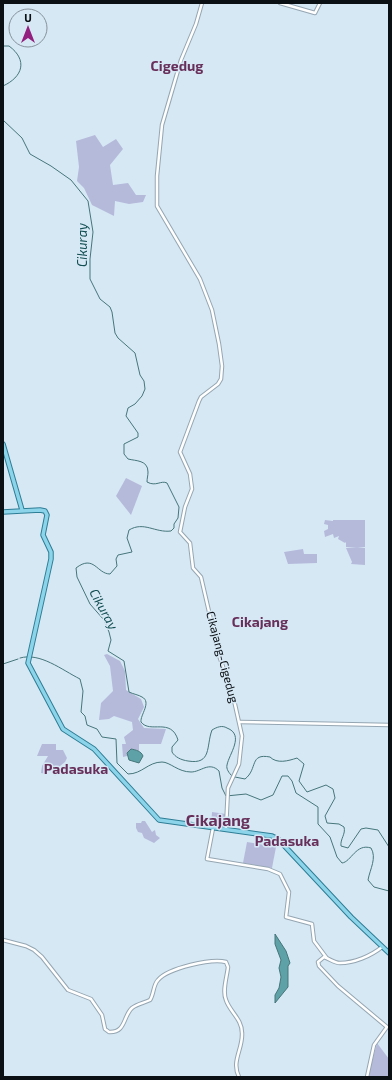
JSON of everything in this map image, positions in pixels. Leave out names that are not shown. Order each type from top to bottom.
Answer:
[{"type":"main road","points":[[3,444],[22,510]]},
{"type":"main road","points":[[3,512],[22,510],[40,510],[46,512],[47,519],[43,535],[51,555],[28,656],[28,664],[30,671],[63,729],[94,749],[156,818],[162,821],[272,836],[278,839],[351,917],[389,953]]},
{"type":"street","name":"Cikajang-Cigedug","points":[[202,3],[196,24],[181,60],[162,126],[157,176],[158,206],[200,279],[212,310],[221,357],[221,379],[218,384],[199,401],[181,449],[184,462],[191,478],[192,491],[185,507],[181,533],[192,546],[193,568],[201,578],[219,656],[240,722],[242,741],[241,756],[228,788],[226,829]]},
{"type":"street","points":[[280,3],[315,13],[320,3]]},
{"type":"street","points":[[240,722],[389,725]]},
{"type":"street","points":[[213,828],[207,859],[268,869],[280,874],[289,892],[286,917],[312,924],[314,941],[326,958],[340,963],[367,956],[382,947]]},
{"type":"street","points":[[3,940],[26,946],[38,953],[68,990],[88,997],[92,1000],[102,1015],[105,1029],[109,1032],[116,1032],[123,1026],[132,1008],[150,1000],[155,984],[161,977],[202,962],[226,962],[228,967],[225,999],[238,1020],[242,1032],[242,1041],[235,1067],[238,1077]]},
{"type":"street","points":[[326,958],[318,961],[319,966],[338,986],[387,1027],[374,1045],[367,1077]]},
{"type":"shaded area","points":[[95,135],[103,147],[116,139],[123,149],[110,165],[113,185],[128,183],[136,195],[146,195],[143,202],[129,204],[115,201],[114,216],[92,205],[84,188],[77,181],[79,167],[76,141]]},
{"type":"shaded area","points":[[126,478],[142,486],[131,515],[116,496]]},
{"type":"shaded area","points":[[325,520],[365,520],[365,547],[346,547],[346,542],[345,543],[338,539],[339,536],[334,538],[333,534],[325,537],[324,531],[328,529],[328,525],[324,524]]},
{"type":"shaded area","points":[[346,548],[365,548],[365,565],[351,564],[352,562]]},
{"type":"shaded area","points":[[303,549],[304,554],[317,554],[317,563],[288,564],[284,552]]},
{"type":"shaded area","points":[[107,654],[120,661],[125,671],[126,690],[141,699],[144,707],[138,719],[144,728],[166,729],[161,744],[139,744],[139,751],[131,749],[127,753],[127,756],[123,757],[122,744],[126,744],[124,737],[133,730],[132,722],[114,716],[109,719],[99,720],[101,703],[113,691],[110,666],[104,655]]},
{"type":"shaded area","points":[[42,744],[56,744],[56,750],[63,750],[67,758],[60,766],[59,772],[55,776],[51,768],[47,774],[41,773],[42,766],[48,756],[37,756]]},
{"type":"shaded area","points":[[131,749],[142,754],[143,756],[139,763],[129,760],[127,753]]},
{"type":"shaded area","points":[[212,812],[226,814],[224,827],[211,826]]},
{"type":"shaded area","points":[[142,821],[145,821],[152,832],[155,830],[156,835],[160,838],[154,843],[144,838],[142,833],[138,832],[136,823],[141,823]]},
{"type":"shaded area","points":[[247,842],[276,847],[272,868],[243,863]]},
{"type":"shaded area","points":[[275,934],[286,951],[290,963],[288,966],[288,987],[275,1003],[275,995],[279,988],[281,977],[279,968],[281,960],[275,944]]},
{"type":"shaded area","points":[[377,1043],[389,1059],[389,1077],[368,1077]]},
{"type":"waterway","name":"Cikuray","points":[[3,46],[9,46],[15,51],[21,62],[19,73],[15,78],[3,86]]},
{"type":"waterway","name":"Cikuray","points":[[3,120],[22,138],[30,154],[71,180],[88,201],[93,232],[90,259],[90,279],[100,299],[110,307],[115,333],[118,338],[135,353],[140,375],[144,381],[145,389],[142,396],[135,404],[128,408],[126,416],[138,433],[138,437],[124,444],[124,454],[128,459],[141,462],[146,465],[148,472],[147,482],[153,484],[163,482],[167,483],[179,507],[178,518],[174,524],[174,528],[171,531],[145,527],[129,530],[127,538],[132,552],[118,555],[116,559],[117,566],[110,574],[87,563],[76,568],[77,577],[90,604],[104,620],[111,640],[108,651],[124,661],[129,692],[145,699],[146,705],[141,722],[150,727],[166,727],[171,729],[175,733],[178,740],[172,747],[172,752],[178,758],[188,761],[201,760],[205,757],[212,730],[220,727],[227,728],[235,735],[234,745],[227,766],[228,771],[232,776]]},
{"type":"waterway","points":[[20,658],[35,657],[51,663],[80,679],[83,691],[81,712],[85,716],[87,725],[97,729],[102,737],[116,739],[117,763],[128,774],[162,762],[186,772],[195,772],[212,767],[219,771],[222,788],[226,796],[246,794],[261,800],[273,795],[282,776],[288,776],[292,781],[296,793],[318,807],[318,824],[330,837],[337,857],[342,863],[348,860],[361,848],[371,848],[373,852],[373,860],[368,880],[374,887],[389,891]]},
{"type":"waterway","points":[[3,664],[18,659]]},
{"type":"waterway","name":"Cikuray","points":[[235,777],[245,779],[249,775],[254,763],[259,757],[270,757],[276,761],[297,758],[304,764],[299,781],[307,792],[326,785],[333,789],[335,798],[325,816],[327,823],[339,824],[344,827],[341,846],[348,848],[361,829],[366,828],[378,830],[389,847]]},
{"type":"district","name":"Cigedug","points":[[177,66]]},
{"type":"district","name":"Cikajang","points":[[260,622]]},
{"type":"district","name":"Padasuka","points":[[76,769]]},
{"type":"district","name":"Cikajang","points":[[218,820]]},
{"type":"district","name":"Padasuka","points":[[287,841]]}]
